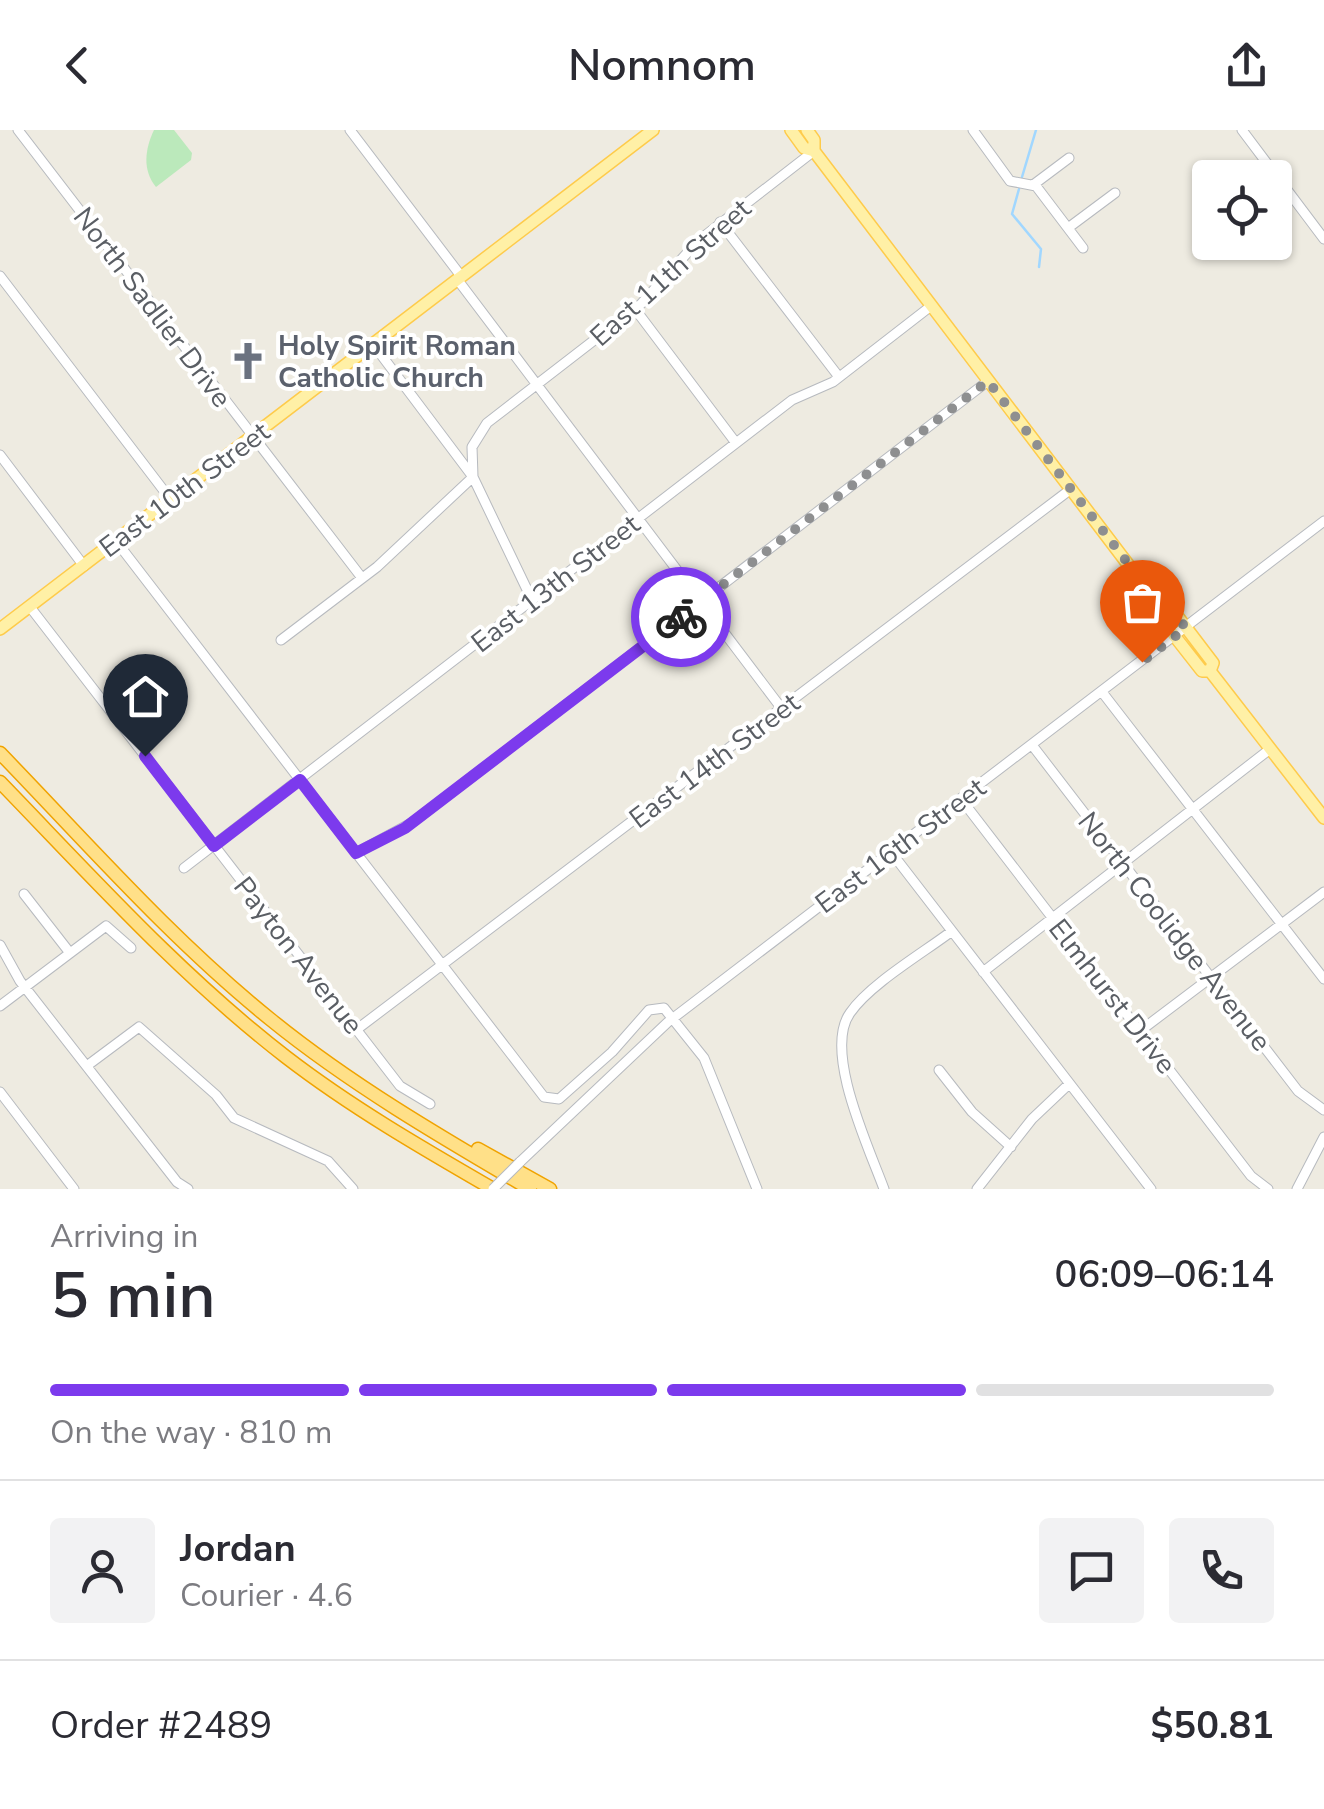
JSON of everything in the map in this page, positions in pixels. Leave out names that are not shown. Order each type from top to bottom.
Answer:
[{"type":"highway","points":[[0,753],[231,986],[290,1035],[406,1113],[530,1189]]},
{"type":"highway","points":[[0,782],[148,936],[252,1030],[336,1094],[493,1189]]},
{"type":"highway","points":[[406,1113],[550,1189]]},
{"type":"main road","name":"East 10th Street","points":[[0,629],[653,130]]},
{"type":"main road","points":[[791,130],[804,148],[814,151],[1150,592]]},
{"type":"main road","points":[[807,130],[814,140],[814,151]]},
{"type":"main road","points":[[1150,592],[1158,592],[1186,628],[1213,664],[1210,671]]},
{"type":"main road","points":[[1150,592],[1147,601],[1202,671],[1210,671]]},
{"type":"main road","points":[[1210,671],[1322,811]]},
{"type":"street","name":"North Sadlier Drive","points":[[18,130],[362,578]]},
{"type":"street","points":[[350,130],[782,709]]},
{"type":"street","points":[[973,130],[1010,180],[1033,185],[1083,248]]},
{"type":"street","points":[[1242,130],[1324,239]]},
{"type":"street","name":"East 11th Street","points":[[473,477],[471,450],[479,431],[635,309],[720,222],[814,151]]},
{"type":"street","points":[[1033,185],[1069,158]]},
{"type":"street","points":[[1068,228],[1115,193]]},
{"type":"street","points":[[720,222],[839,377]]},
{"type":"street","points":[[0,276],[171,500]]},
{"type":"street","name":"East 13th Street","points":[[184,868],[792,400],[839,377],[932,306]]},
{"type":"street","points":[[635,309],[736,443]]},
{"type":"street","points":[[373,344],[473,477],[532,600]]},
{"type":"street","points":[[356,853],[405,828],[988,381]]},
{"type":"street","points":[[0,455],[84,566]]},
{"type":"street","points":[[281,640],[362,578],[473,477]]},
{"type":"street","name":"East 14th Street","points":[[356,1030],[1071,489]]},
{"type":"street","name":"East 16th Street","points":[[493,1189],[674,1017],[1324,521]]},
{"type":"street","points":[[116,541],[542,1095],[553,1101],[612,1052],[649,1010],[661,1007],[674,1017],[708,1065],[757,1189]]},
{"type":"street","name":"Payton Avenue","points":[[30,607],[400,1086],[430,1104]]},
{"type":"street","points":[[1102,692],[1324,979]]},
{"type":"street","name":"North Coolidge Avenue","points":[[1032,745],[1298,1090],[1324,1110]]},
{"type":"street","points":[[983,972],[1270,749]]},
{"type":"street","name":"Elmhurst Drive","points":[[960,799],[1252,1176],[1268,1189]]},
{"type":"street","points":[[891,852],[1148,1185],[1133,1189]]},
{"type":"street","points":[[1140,1031],[1324,892]]},
{"type":"street","points":[[24,894],[70,953]]},
{"type":"street","points":[[0,1006],[106,926],[131,948]]},
{"type":"street","points":[[884,1189],[842,1063],[840,1035],[856,1006],[952,931]]},
{"type":"street","points":[[0,944],[25,988],[177,1182],[188,1189]]},
{"type":"street","points":[[88,1066],[138,1027],[216,1095],[234,1118],[328,1162],[353,1189]]},
{"type":"street","points":[[939,1070],[972,1112],[1011,1147]]},
{"type":"street","points":[[977,1189],[1069,1084]]},
{"type":"street","points":[[0,1092],[74,1189]]},
{"type":"street","points":[[1297,1189],[1324,1136]]},
{"type":"green space","points":[[154,130],[174,130],[192,153],[191,160],[156,187],[147,167],[149,145]]},
{"type":"waterway","points":[[1022,177],[1036,130]]},
{"type":"waterway","points":[[1019,189],[1012,214],[1041,249],[1039,267]]},
{"type":"way so far","points":[[681,617],[988,381],[1150,592],[1158,592],[1186,628],[1142,662]]},
{"type":"place","name":"Holy Spirit Roman Catholic Church","points":[[248,361]]},
{"type":"route","points":[[145,756],[214,846],[300,780],[356,853],[405,828],[681,617]]}]
